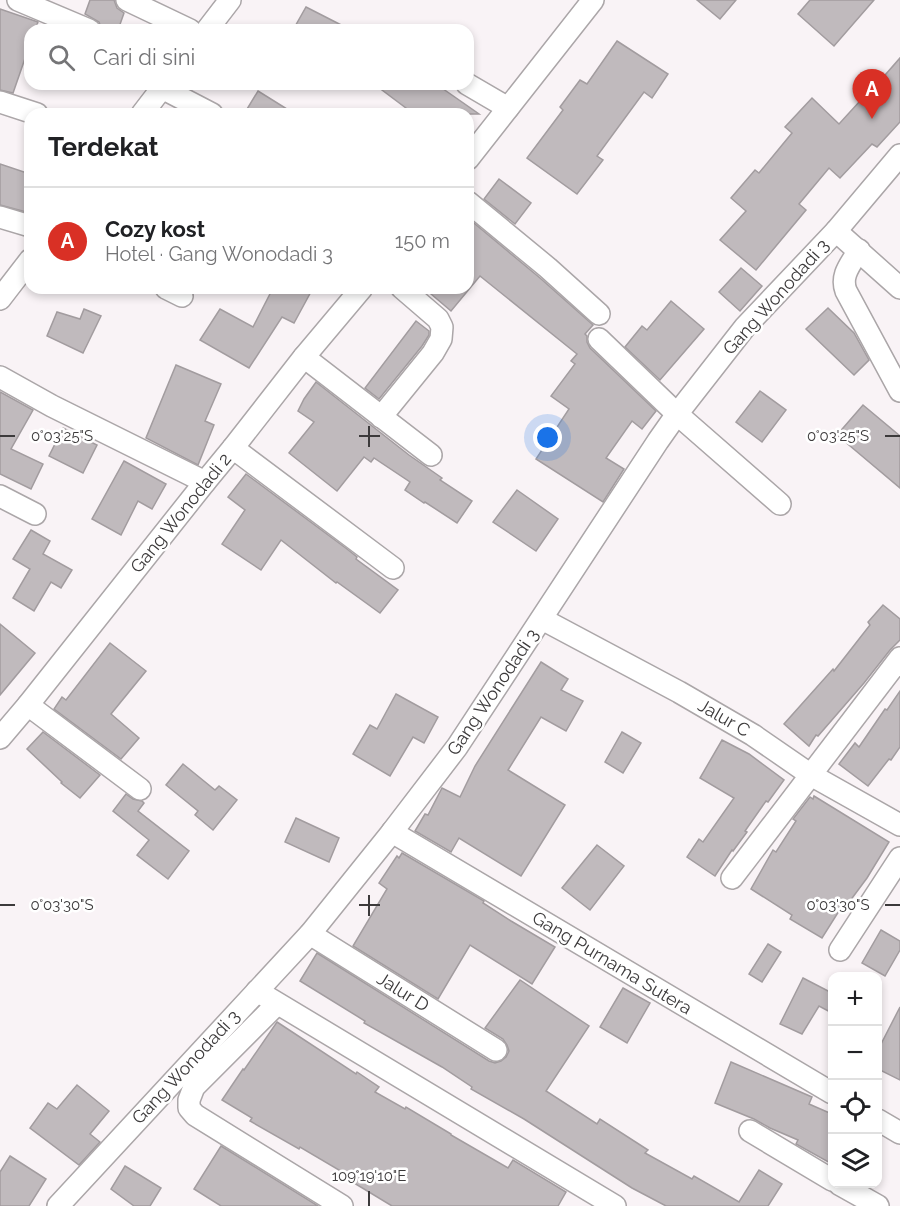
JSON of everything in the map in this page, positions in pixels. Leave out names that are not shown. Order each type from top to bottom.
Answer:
[{"type":"street","points":[[18,0],[75,24]]},
{"type":"street","points":[[127,0],[177,24]]},
{"type":"street","points":[[212,24],[230,0]]},
{"type":"street","points":[[474,151],[593,0]]},
{"type":"street","points":[[474,88],[508,108]]},
{"type":"street","points":[[147,108],[161,90]]},
{"type":"street","points":[[171,90],[202,108]]},
{"type":"street","points":[[0,102],[24,110]]},
{"type":"street","name":"Gang Wonodadi 3","points":[[59,1206],[310,934],[392,832],[457,747],[677,414],[745,327],[836,231],[900,155]]},
{"type":"street","points":[[474,207],[599,314]]},
{"type":"street","points":[[0,217],[24,224]]},
{"type":"street","points":[[836,231],[900,288]]},
{"type":"street","points":[[859,250],[846,271],[844,285],[900,391]]},
{"type":"street","points":[[0,299],[24,268]]},
{"type":"street","name":"Gang Wonodadi 2","points":[[0,738],[357,294]]},
{"type":"street","points":[[381,417],[433,353],[441,339],[442,327],[438,319],[409,294]]},
{"type":"street","points":[[599,339],[677,414],[780,504]]},
{"type":"street","points":[[304,357],[430,455]]},
{"type":"street","points":[[0,377],[52,406],[205,482]]},
{"type":"street","points":[[233,448],[393,568]]},
{"type":"street","points":[[0,496],[35,514]]},
{"type":"street","name":"Jalur C","points":[[542,619],[753,735],[811,775],[900,825]]},
{"type":"street","points":[[732,878],[900,658]]},
{"type":"street","points":[[28,705],[141,789]]},
{"type":"street","name":"Gang Purnama Sutera","points":[[392,832],[828,1091]]},
{"type":"street","points":[[840,950],[900,858]]},
{"type":"street","name":"Jalur D","points":[[310,934],[496,1050]]},
{"type":"street","points":[[257,991],[615,1206]]},
{"type":"street","points":[[277,1004],[194,1088],[189,1100],[189,1108],[195,1115],[342,1206]]},
{"type":"street","points":[[882,1122],[900,1133]]},
{"type":"street","points":[[750,1131],[828,1177]]},
{"type":"street","points":[[846,1188],[878,1206]]},
{"type":"building","points":[[90,0],[114,0],[117,8],[124,13],[120,24],[100,24],[85,14]]},
{"type":"building","points":[[697,0],[736,0],[720,19]]},
{"type":"building","points":[[810,0],[874,0],[834,46],[798,14]]},
{"type":"building","points":[[306,7],[339,24],[296,24]]},
{"type":"building","points":[[0,9],[38,22],[37,24],[24,24],[24,61],[13,93],[0,90]]},
{"type":"building","points":[[617,41],[668,74],[652,98],[644,92],[597,156],[603,160],[577,194],[527,158],[563,110],[560,107],[580,80],[587,84]]},
{"type":"building","points":[[900,58],[900,122],[877,147],[872,144],[840,178],[829,168],[799,204],[806,210],[756,270],[720,240],[746,211],[731,198],[755,170],[759,173],[792,133],[785,127],[812,98],[839,124]]},
{"type":"building","points":[[382,90],[445,90],[470,108],[406,108]]},
{"type":"building","points":[[258,91],[285,108],[248,108]]},
{"type":"building","points":[[0,164],[24,172],[24,211],[0,205]]},
{"type":"building","points":[[499,179],[531,203],[515,224],[484,199]]},
{"type":"building","points":[[474,223],[593,325],[585,334],[590,348],[656,411],[642,429],[632,421],[606,458],[624,469],[603,502],[536,459],[569,409],[551,396],[575,364],[571,361],[577,354],[480,276],[474,283]]},
{"type":"building","points":[[741,268],[762,286],[740,311],[719,292]]},
{"type":"building","points":[[270,294],[310,294],[294,323],[282,317],[249,368],[200,340],[220,309],[253,327]]},
{"type":"building","points":[[431,294],[465,294],[451,311]]},
{"type":"building","points":[[671,301],[704,329],[660,380],[625,347],[642,326],[647,330]]},
{"type":"building","points":[[828,308],[854,333],[869,360],[854,375],[806,329]]},
{"type":"building","points":[[84,309],[101,316],[83,353],[47,336],[57,312],[80,319]]},
{"type":"building","points":[[416,321],[429,331],[429,335],[379,399],[365,388]]},
{"type":"building","points":[[176,365],[221,384],[205,421],[214,425],[198,465],[146,438]]},
{"type":"building","points":[[316,382],[442,478],[440,480],[472,501],[457,523],[405,490],[410,482],[374,458],[371,462],[364,457],[337,491],[289,453],[314,422],[298,411]]},
{"type":"building","points":[[760,391],[786,410],[762,442],[736,422]]},
{"type":"building","points":[[0,392],[33,410],[11,449],[43,464],[31,489],[0,474]]},
{"type":"building","points":[[863,405],[900,436],[900,488],[837,435]]},
{"type":"building","points":[[63,428],[97,445],[83,473],[49,456]]},
{"type":"building","points":[[124,461],[166,484],[152,509],[138,501],[121,535],[92,519]]},
{"type":"building","points":[[246,474],[398,590],[380,613],[336,583],[281,540],[261,570],[222,544],[245,510],[228,497]]},
{"type":"building","points":[[517,490],[558,519],[536,551],[493,522]]},
{"type":"building","points":[[31,530],[50,541],[43,554],[72,570],[61,588],[51,582],[34,611],[13,598],[30,569],[13,559]]},
{"type":"building","points":[[883,605],[900,619],[900,640],[818,736],[816,735],[809,746],[784,724],[833,669],[834,671],[870,625],[868,622]]},
{"type":"building","points":[[0,624],[35,653],[0,695]]},
{"type":"building","points":[[110,643],[146,671],[111,714],[139,738],[121,759],[54,709],[62,697],[66,700]]},
{"type":"building","points":[[541,662],[568,679],[561,690],[583,701],[566,731],[541,717],[508,770],[565,805],[521,876],[459,838],[451,852],[415,831],[425,814],[428,815],[442,788],[460,797],[475,766]]},
{"type":"building","points":[[900,691],[900,747],[868,786],[839,764],[855,743],[859,747]]},
{"type":"building","points":[[396,694],[438,717],[424,743],[413,737],[390,776],[353,754],[370,725],[377,729]]},
{"type":"building","points":[[43,732],[100,775],[80,798],[61,783],[27,749]]},
{"type":"building","points":[[622,732],[641,743],[623,773],[605,762]]},
{"type":"building","points":[[722,740],[749,754],[784,780],[768,802],[766,801],[715,876],[687,857],[699,839],[703,842],[734,798],[700,778]]},
{"type":"building","points":[[183,764],[215,790],[219,786],[237,800],[213,830],[195,815],[198,811],[166,785]]},
{"type":"building","points":[[126,794],[142,801],[144,803],[138,811],[189,851],[168,879],[137,855],[149,840],[113,811]]},
{"type":"building","points":[[814,796],[889,842],[867,878],[847,905],[844,903],[822,938],[790,919],[792,915],[751,889],[773,850],[776,852],[796,821],[793,819],[810,797],[813,799]]},
{"type":"building","points":[[296,818],[339,838],[329,862],[285,842]]},
{"type":"building","points":[[597,845],[624,866],[590,910],[562,888]]},
{"type":"building","points":[[402,853],[484,901],[483,903],[555,947],[532,984],[470,945],[438,999],[353,946],[387,889],[379,883],[397,856],[399,858]]},
{"type":"building","points":[[881,930],[900,941],[900,950],[885,976],[882,972],[862,963]]},
{"type":"building","points":[[768,944],[781,952],[762,982],[749,974]]},
{"type":"building","points":[[317,953],[495,1063],[506,1057],[509,1051],[503,1039],[485,1028],[520,980],[589,1026],[546,1091],[597,1124],[600,1119],[648,1150],[645,1153],[692,1179],[694,1176],[739,1202],[759,1170],[782,1184],[768,1206],[666,1206],[632,1188],[524,1119],[471,1089],[472,1087],[442,1067],[364,1023],[365,1021],[300,981]]},
{"type":"building","points":[[803,978],[828,991],[828,1011],[819,1006],[802,1034],[780,1024]]},
{"type":"building","points":[[623,988],[650,1003],[627,1043],[600,1027]]},
{"type":"building","points":[[900,1007],[900,1080],[882,1071],[882,1042]]},
{"type":"building","points":[[277,1022],[379,1087],[375,1092],[405,1109],[406,1107],[508,1168],[513,1160],[566,1192],[558,1206],[392,1206],[354,1183],[356,1180],[250,1121],[252,1118],[222,1100]]},
{"type":"building","points":[[731,1062],[812,1097],[809,1104],[828,1112],[828,1162],[796,1144],[798,1140],[715,1103]]},
{"type":"building","points":[[77,1085],[109,1111],[90,1134],[100,1142],[79,1165],[30,1128],[48,1103],[57,1109]]},
{"type":"building","points":[[221,1146],[318,1206],[221,1206],[194,1189]]},
{"type":"building","points":[[10,1156],[46,1179],[29,1206],[0,1206],[0,1172]]},
{"type":"building","points":[[125,1166],[161,1188],[150,1206],[134,1206],[111,1189]]},
{"type":"place","name":"Cozy kost","points":[[872,119]]}]
